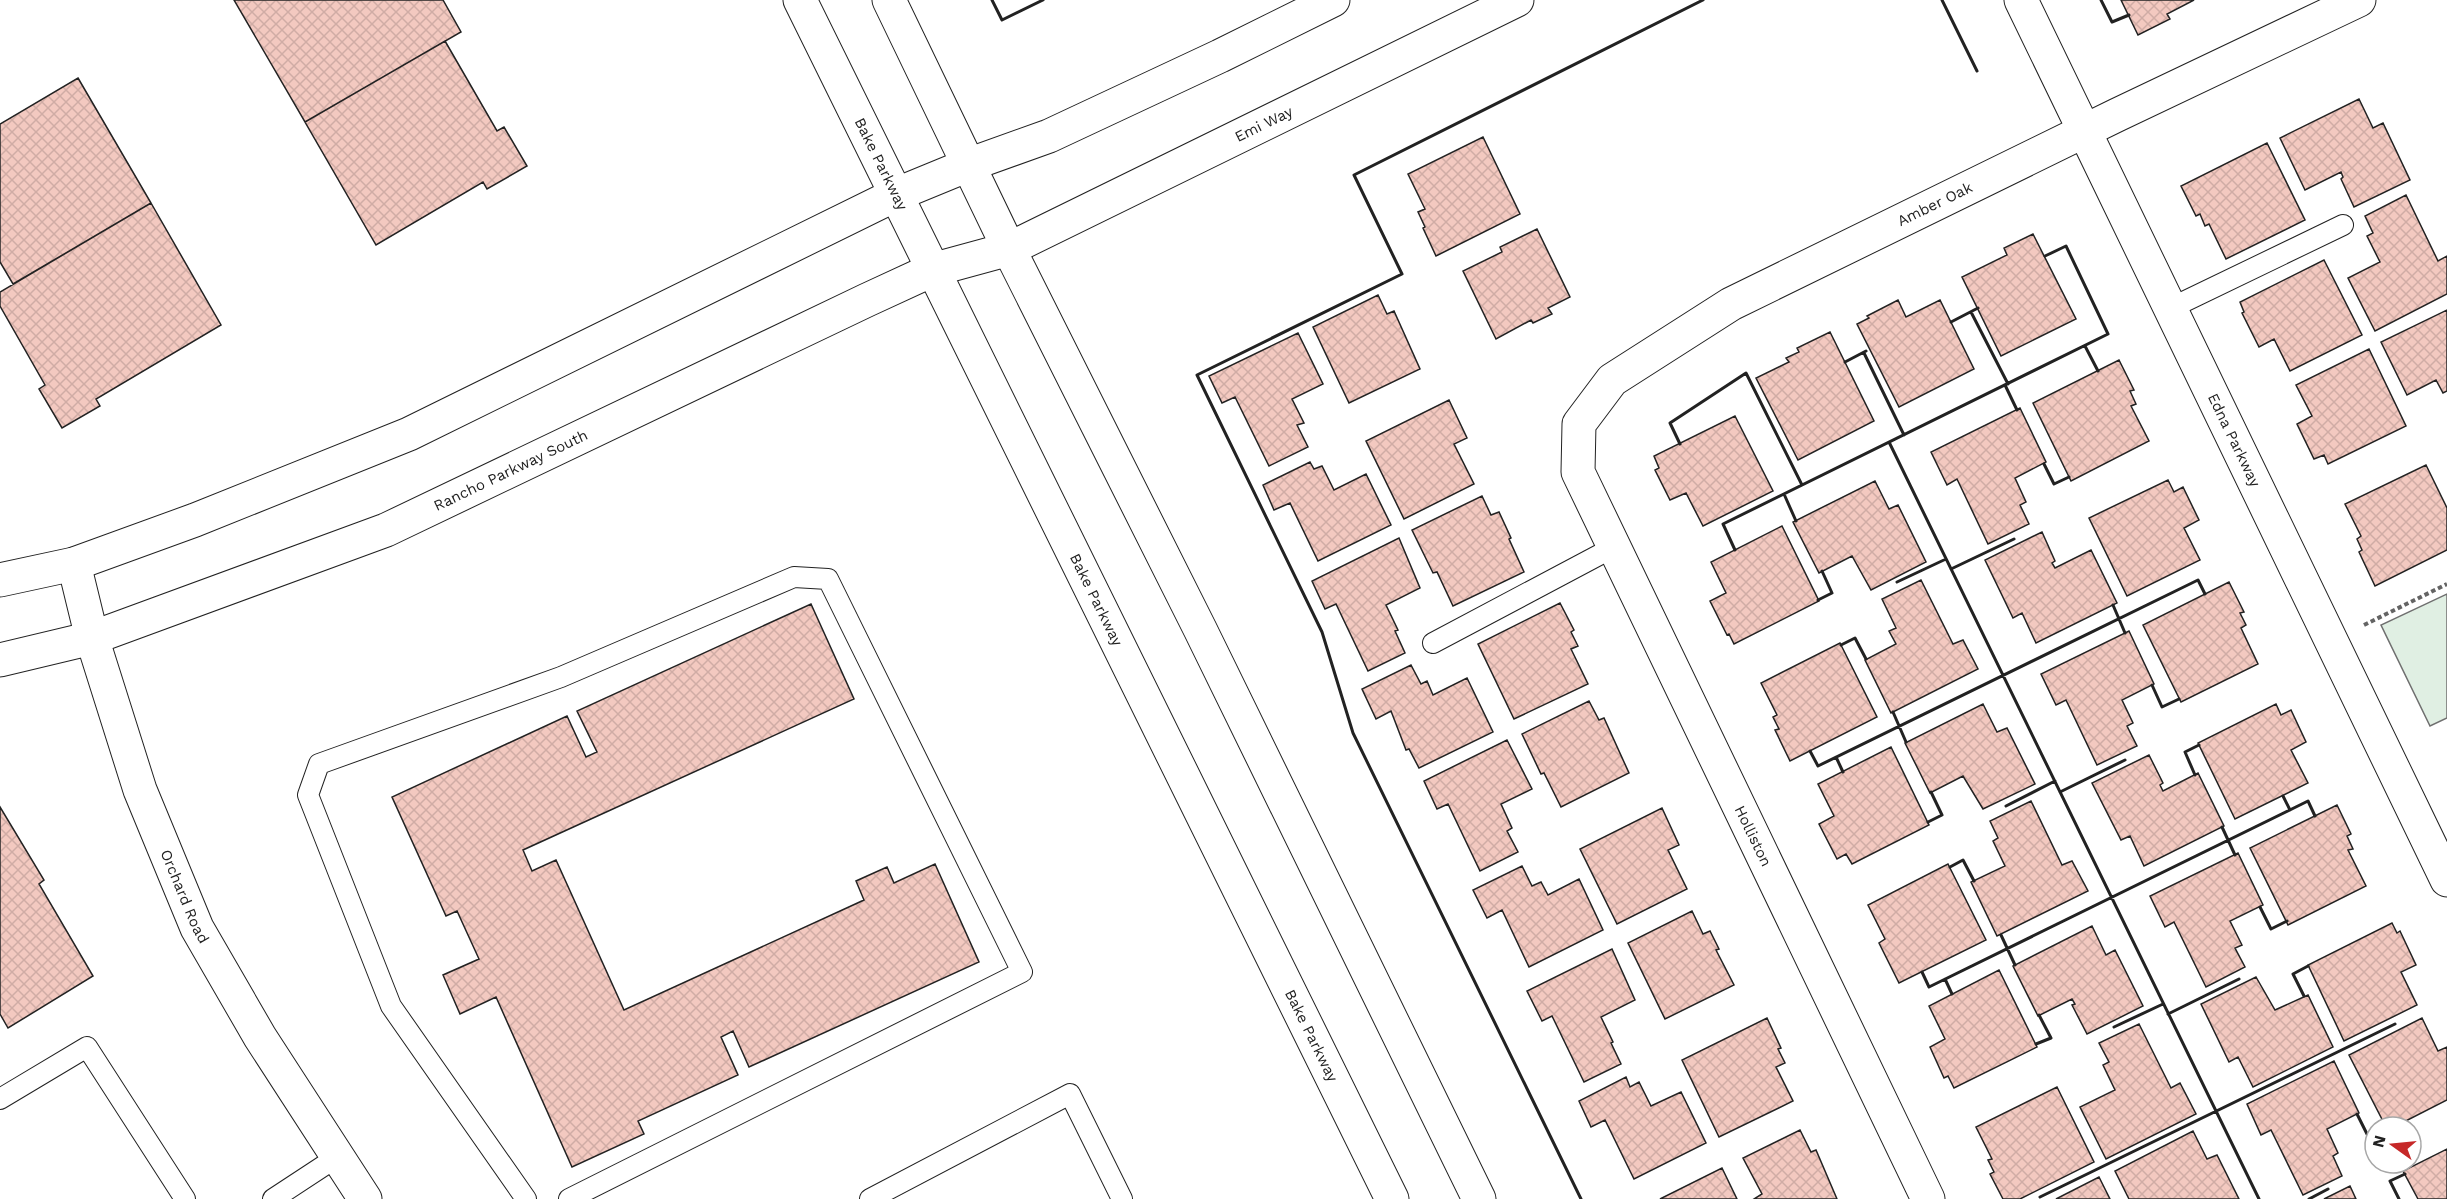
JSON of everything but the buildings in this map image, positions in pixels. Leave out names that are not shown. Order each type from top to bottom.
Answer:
[{"type":"street","name":"Bake Parkway","points":[[800,0],[894,195],[1392,1199]]},
{"type":"street","points":[[889,0],[1009,249],[1200,629],[1479,1199]]},
{"type":"street","points":[[0,580],[74,564],[195,520],[409,435],[894,195],[1049,136],[1333,0]]},
{"type":"street","name":"Emi Way","points":[[1009,249],[1516,0]]},
{"type":"street","name":"Edna Parkway","points":[[2021,0],[2447,880]]},
{"type":"street","name":"Amber Oak","points":[[1578,472],[1579,424],[1612,380],[1731,304],[2359,0]]},
{"type":"street","name":"Rancho Parkway South","points":[[0,660],[92,638],[386,530],[932,270],[1009,249]]},
{"type":"street","name":"Holliston","points":[[1578,472],[1928,1199]]},
{"type":"street","name":"Orchard Road","points":[[74,564],[92,638],[140,790],[197,928],[260,1037],[365,1199]]},
{"type":"lane","points":[[2171,308],[2343,225]]},
{"type":"lane","points":[[1433,643],[1614,547]]},
{"type":"lane","points":[[526,1199],[391,1006],[308,795],[319,764],[561,677],[794,577],[828,579],[1022,972],[569,1199]]},
{"type":"lane","points":[[0,1099],[87,1047],[185,1199]]},
{"type":"lane","points":[[870,1199],[1070,1094],[1122,1199]]},
{"type":"lane","points":[[273,1199],[337,1157]]},
{"type":"path","points":[[2331,641],[2447,584]]},
{"type":"green space","points":[[2447,594],[2447,718],[2430,726],[2381,625]]},
{"type":"wall","points":[[992,0],[1002,20],[1043,0]]},
{"type":"wall","points":[[1581,1199],[1353,733],[1322,632],[1197,375],[1402,274],[1354,175],[1703,0]]},
{"type":"wall","points":[[1942,0],[1977,71]]},
{"type":"wall","points":[[2101,0],[2112,22],[2129,15]]},
{"type":"wall","points":[[1735,550],[1723,524],[2108,334],[2066,246],[2045,256]]},
{"type":"wall","points":[[1951,322],[1978,308]]},
{"type":"wall","points":[[1971,312],[2008,384]]},
{"type":"wall","points":[[2085,346],[2098,371]]},
{"type":"wall","points":[[1845,362],[1866,351]]},
{"type":"wall","points":[[1864,353],[1904,435]]},
{"type":"wall","points":[[1680,444],[1670,423],[1746,373],[1802,485]]},
{"type":"wall","points":[[2005,385],[2017,410]]},
{"type":"wall","points":[[1889,442],[2259,1199]]},
{"type":"wall","points":[[2044,464],[2054,484],[2069,477]]},
{"type":"wall","points":[[1784,494],[1796,521]]},
{"type":"wall","points":[[1951,569],[2014,539]]},
{"type":"wall","points":[[1897,582],[1946,559]]},
{"type":"wall","points":[[1818,600],[1832,593],[1822,571]]},
{"type":"wall","points":[[1810,751],[1818,766],[2198,580],[2205,594]]},
{"type":"wall","points":[[2113,605],[2125,633]]},
{"type":"wall","points":[[1841,645],[1855,638],[1866,659]]},
{"type":"wall","points":[[2152,685],[2162,707],[2179,699]]},
{"type":"wall","points":[[1893,712],[1906,742]]},
{"type":"wall","points":[[2195,775],[2185,752],[2199,745]]},
{"type":"wall","points":[[1836,757],[1843,772]]},
{"type":"wall","points":[[2060,792],[2125,760]]},
{"type":"wall","points":[[2006,806],[2055,781]]},
{"type":"wall","points":[[1928,822],[1942,815],[1931,792]]},
{"type":"wall","points":[[2283,796],[2290,810]]},
{"type":"wall","points":[[1922,972],[1929,987],[2308,801],[2315,816]]},
{"type":"wall","points":[[2222,827],[2235,855]]},
{"type":"wall","points":[[1950,867],[1963,860],[1974,881]]},
{"type":"wall","points":[[2260,907],[2271,929],[2287,921]]},
{"type":"wall","points":[[2001,935],[2015,965]]},
{"type":"wall","points":[[2304,996],[2293,974],[2308,966]]},
{"type":"wall","points":[[1945,979],[1952,994]]},
{"type":"wall","points":[[2168,1014],[2239,979]]},
{"type":"wall","points":[[2114,1027],[2163,1004]]},
{"type":"wall","points":[[2036,1044],[2051,1038],[2039,1015]]},
{"type":"wall","points":[[2040,1197],[2395,1024]]},
{"type":"wall","points":[[2357,1114],[2363,1126]]},
{"type":"wall","points":[[2399,1199],[2390,1181],[2403,1175]]},
{"type":"wall","points":[[2309,1199],[2328,1189]]}]
